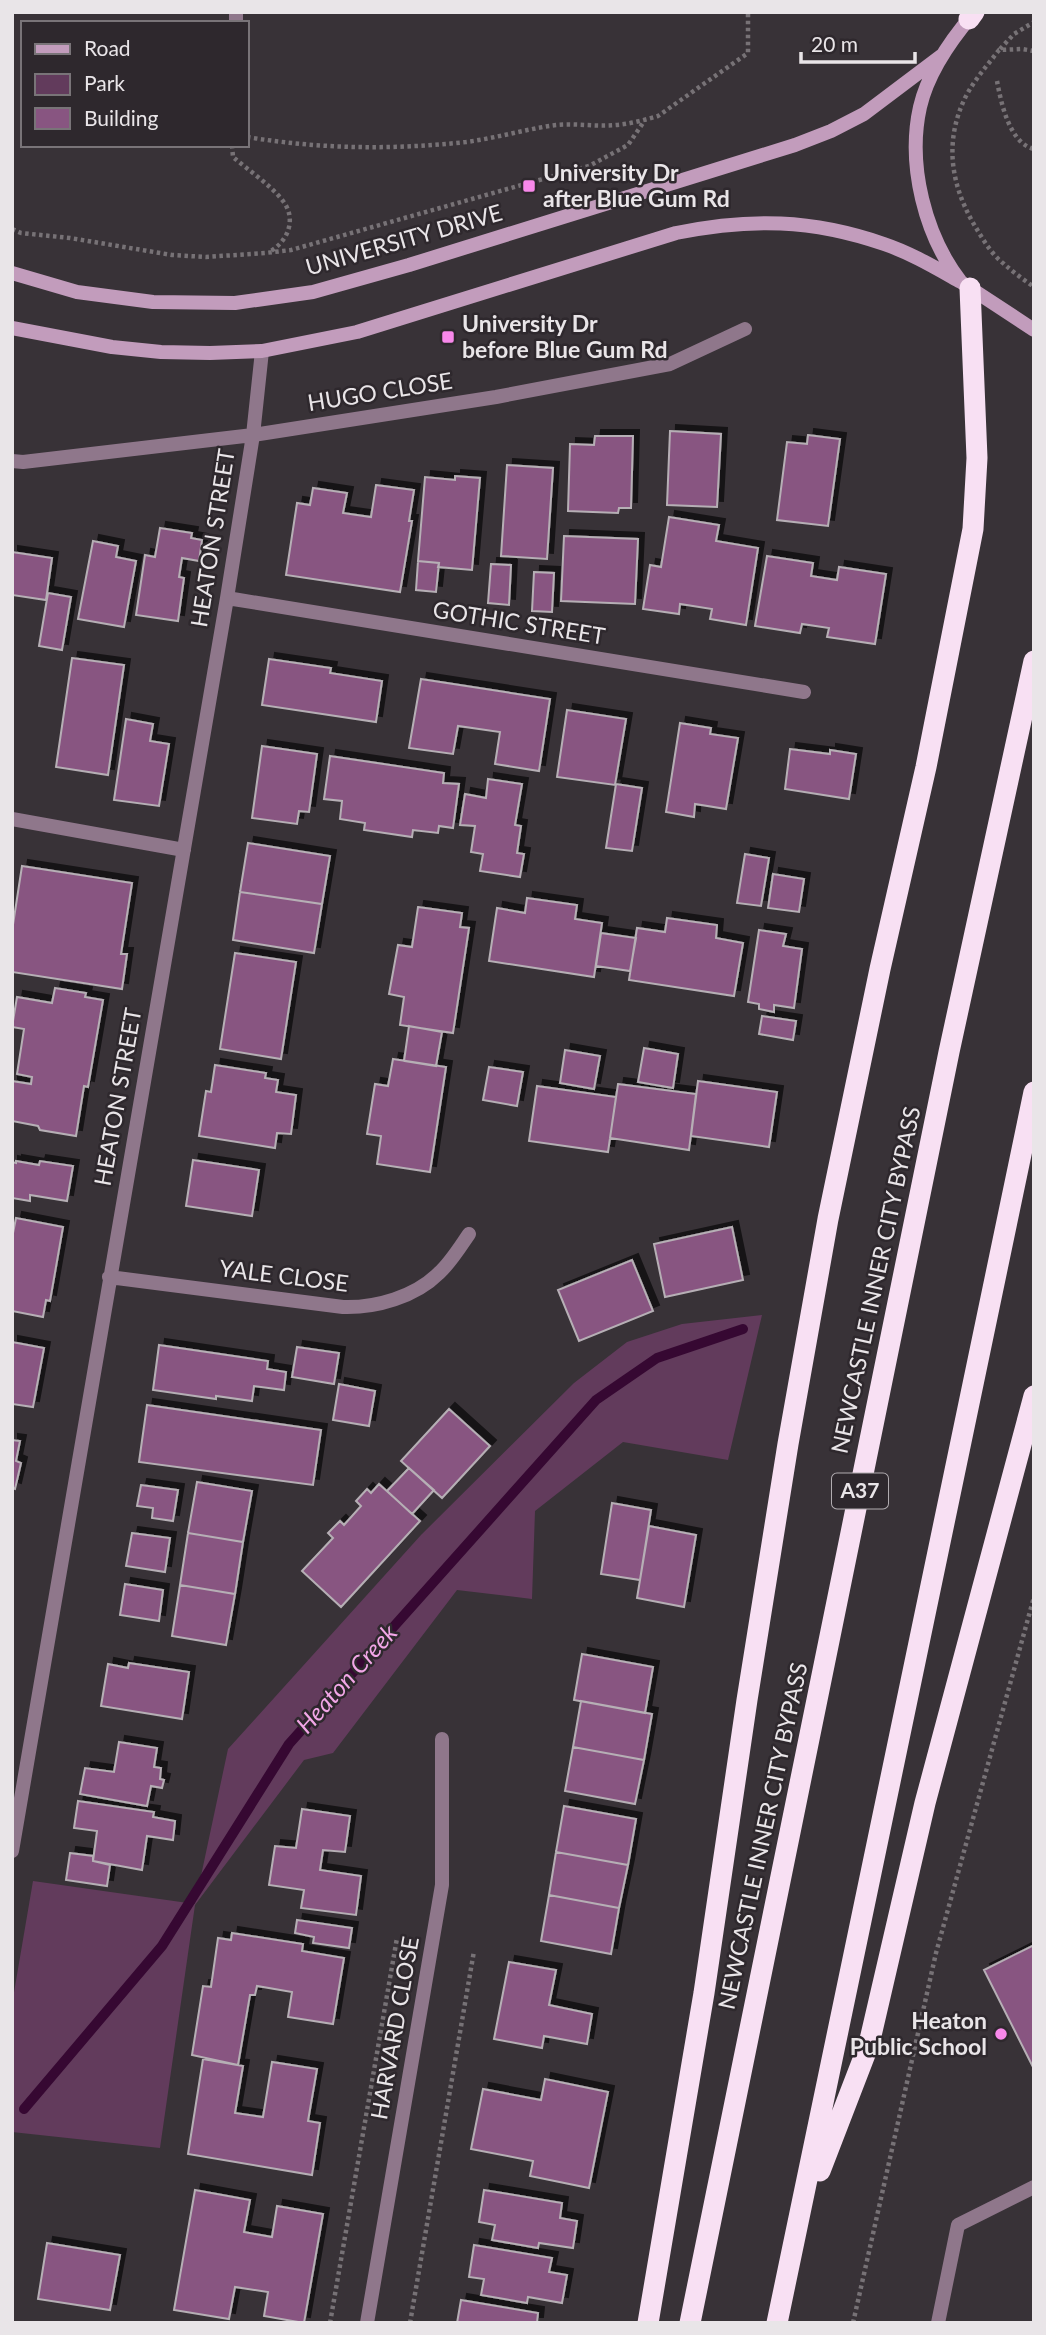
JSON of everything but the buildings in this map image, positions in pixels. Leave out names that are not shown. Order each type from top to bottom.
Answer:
[{"type":"highway","points":[[648,2323],[704,1993],[777,1511],[826,1232],[880,969],[926,767],[973,529],[976,425],[966,285]]},
{"type":"highway","name":"NEWCASTLE INNER CITY BYPASS","points":[[690,2323],[949,1052],[1034,661]]},
{"type":"highway","points":[[777,2323],[1034,1092]]},
{"type":"highway","points":[[797,2231],[869,2044],[925,1803],[1034,1396]]},
{"type":"main road","points":[[966,285],[944,258],[933,233],[920,183],[916,154],[920,108],[929,79],[942,56],[973,14]]},
{"type":"main road","name":"UNIVERSITY DRIVE","points":[[12,273],[77,292],[153,302],[235,303],[313,292],[409,265],[794,145],[831,131],[864,114],[942,56]]},
{"type":"main road","points":[[12,328],[111,347],[161,352],[262,351],[357,332],[676,233],[730,223],[777,223],[830,228],[885,244],[918,258],[966,285],[1034,330]]},
{"type":"street","name":"HUGO CLOSE","points":[[12,461],[23,462],[253,435],[496,397],[670,364],[746,329]]},
{"type":"street","name":"HEATON STREET","points":[[12,1851],[227,598],[253,435],[262,351]]},
{"type":"street","name":"GOTHIC STREET","points":[[227,598],[804,692]]},
{"type":"street","points":[[12,819],[184,850]]},
{"type":"street","name":"YALE CLOSE","points":[[109,1277],[343,1307],[368,1306],[400,1297],[432,1280],[442,1271],[469,1234]]},
{"type":"street","name":"HARVARD CLOSE","points":[[367,2323],[442,1885],[442,1739]]},
{"type":"street","points":[[938,2323],[958,2225],[1034,2187]]},
{"type":"path","points":[[248,137],[293,145],[411,147],[469,141],[558,125],[614,125],[645,120],[658,116],[748,53],[748,12]]},
{"type":"path","points":[[1034,22],[1014,34],[999,50],[965,99],[956,122],[951,160],[967,212],[988,246],[1003,264],[1034,287]]},
{"type":"path","points":[[999,50],[1034,51]]},
{"type":"path","points":[[998,81],[1003,110],[1010,124],[1028,148],[1034,149]]},
{"type":"path","points":[[12,229],[21,233],[70,238],[172,255],[206,257],[291,250],[589,166],[628,145],[645,120]]},
{"type":"path","points":[[232,147],[233,157],[282,199],[289,212],[287,235],[281,244],[265,253]]},
{"type":"path","points":[[853,2323],[936,1954],[1034,1597]]},
{"type":"path","points":[[330,2323],[397,1938]]},
{"type":"path","points":[[410,2323],[474,1951]]},
{"type":"green space","points":[[762,1315],[728,1460],[623,1442],[535,1511],[532,1599],[457,1590],[333,1753],[304,1760],[195,1905],[160,2148],[12,2132],[12,2004],[33,1881],[195,1904],[228,1749],[421,1535],[574,1383],[627,1342],[682,1324]]},
{"type":"waterway","name":"Heaton Creek","points":[[24,2109],[162,1946],[289,1744],[596,1400],[657,1358],[743,1329]]},
{"type":"place","name":"University Dr after Blue Gum Rd","points":[[529,186]]},
{"type":"place","name":"University Dr before Blue Gum Rd","points":[[448,337]]},
{"type":"place","name":"Heaton Public School","points":[[1001,2034]]}]
